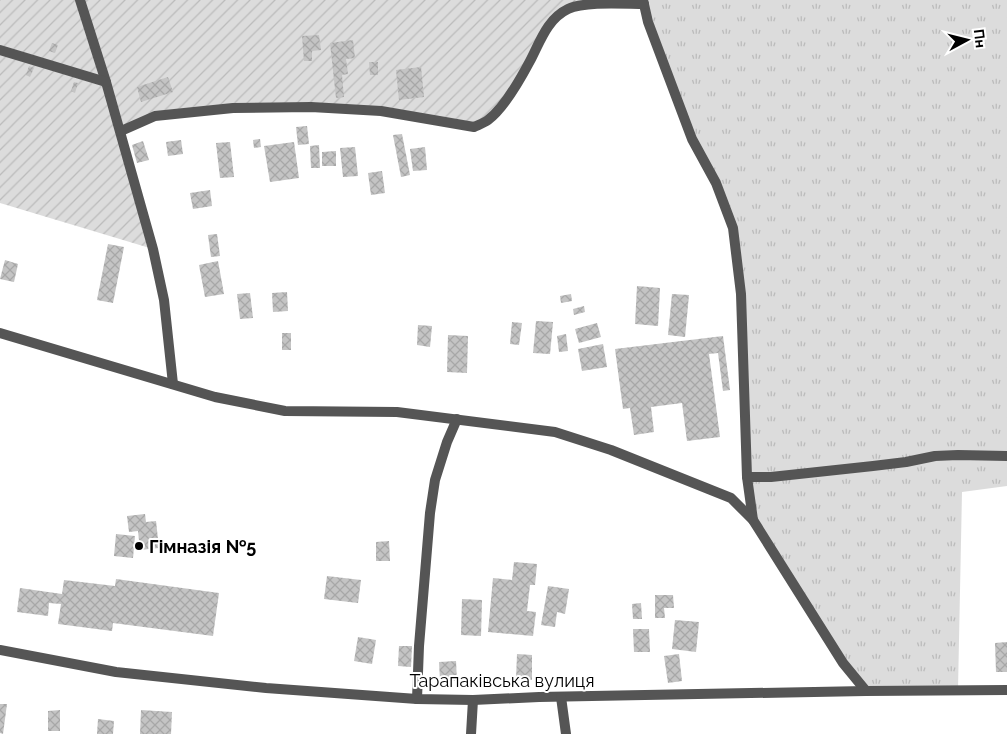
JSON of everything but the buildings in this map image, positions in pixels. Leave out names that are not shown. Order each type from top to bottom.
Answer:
[{"type":"street","points":[[80,0],[121,131],[153,249],[164,300],[173,384]]},
{"type":"street","points":[[121,131],[155,116],[233,108],[311,107],[380,111],[474,127],[487,121],[500,108],[529,63],[544,32],[557,16],[569,8],[644,2],[648,22],[692,138],[716,183],[733,228],[741,294],[747,477],[753,520]]},
{"type":"street","points":[[0,50],[106,82]]},
{"type":"street","points":[[0,333],[215,398],[285,411],[397,412],[556,432],[611,450],[731,498],[753,520],[843,664],[866,691]]},
{"type":"street","points":[[417,699],[418,646],[430,513],[435,480],[446,442],[457,419]]},
{"type":"street","points":[[747,477],[771,477],[873,466],[935,456],[1007,456]]},
{"type":"street","name":"Тарапаківська вулиця","points":[[0,650],[116,672],[266,688],[417,699],[473,700],[866,691],[1007,690]]},
{"type":"street","points":[[561,697],[566,734]]},
{"type":"street","points":[[471,734],[473,700]]},
{"type":"green space","points":[[0,0],[643,0],[606,4],[557,15],[501,108],[474,127],[311,107],[155,116],[121,131],[153,249],[0,203]]},
{"type":"green space","points":[[643,0],[1007,0],[1007,486],[962,492],[958,690],[866,691],[753,520],[733,228],[692,139]]},
{"type":"place","name":"Гімназія №5","points":[[139,546]]}]
